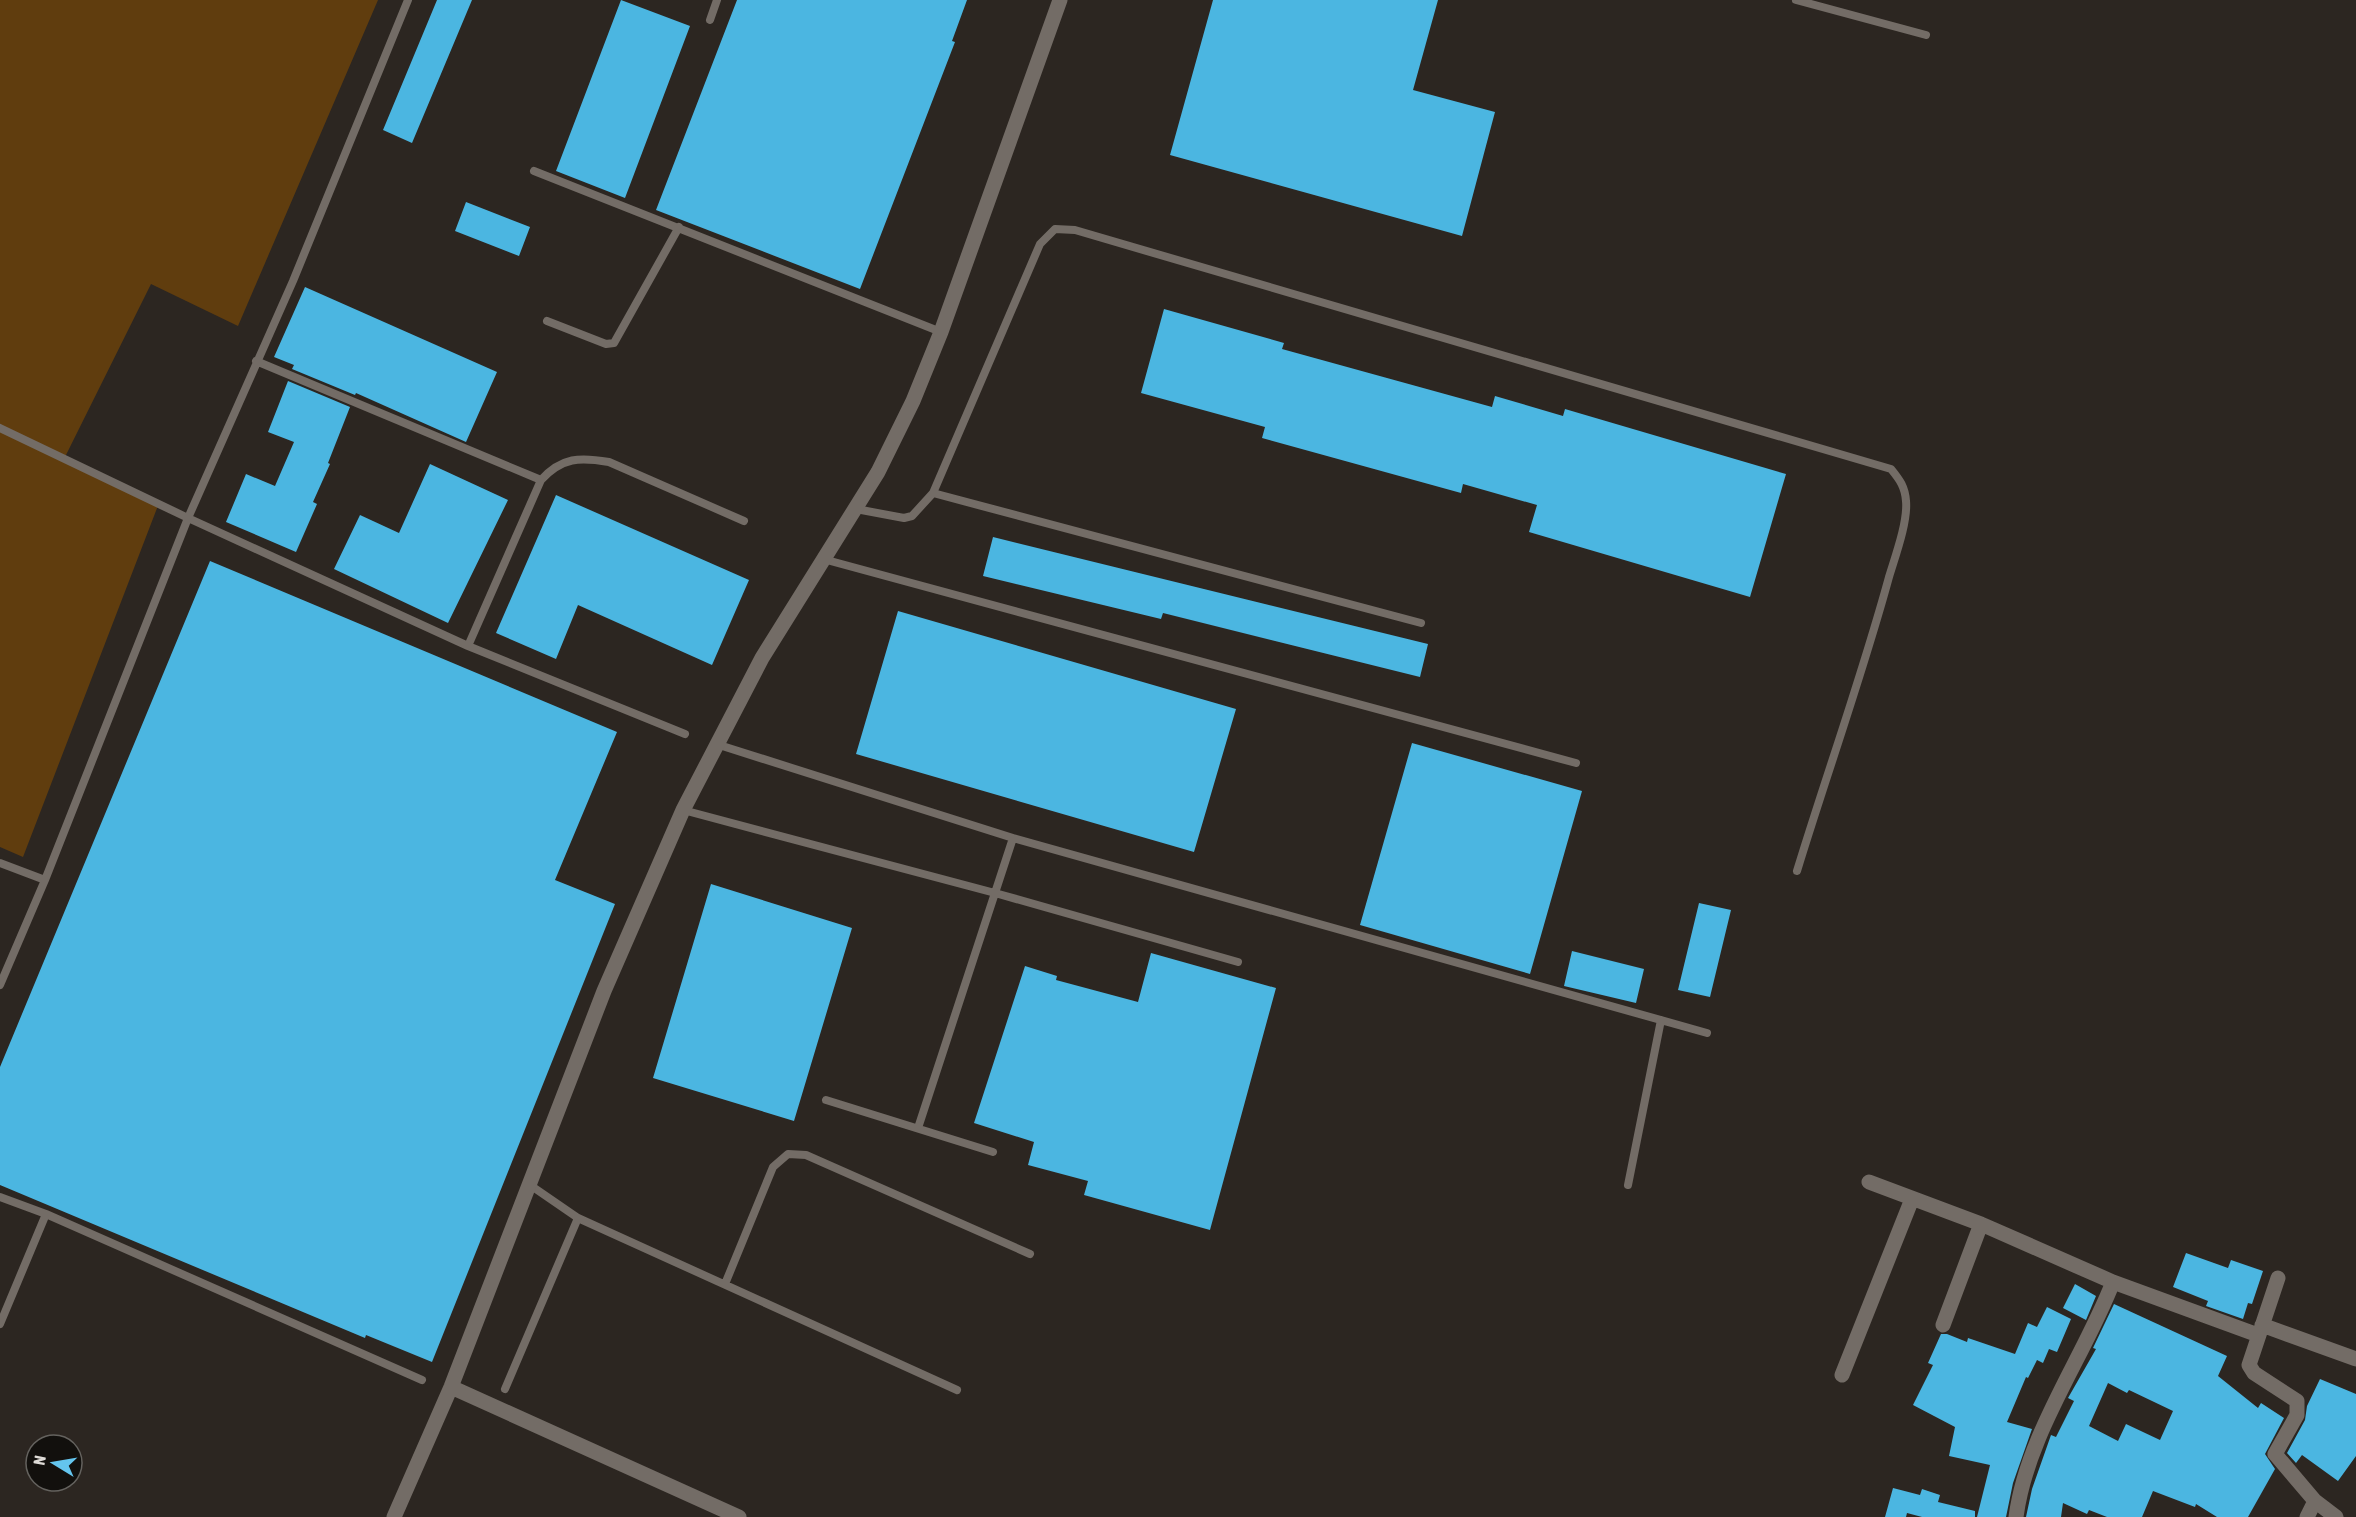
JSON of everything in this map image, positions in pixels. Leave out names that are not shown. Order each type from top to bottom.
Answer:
[{"type":"street","points":[[394,1517],[452,1387],[604,991],[683,810],[762,658],[878,472],[913,401],[941,332],[1060,0]]},
{"type":"street","points":[[1869,1182],[1981,1224],[2113,1282],[2356,1359]]},
{"type":"street","points":[[1842,1375],[1912,1199]]},
{"type":"street","points":[[1943,1325],[1981,1224]]},
{"type":"street","points":[[2278,1278],[2251,1354],[2251,1369],[2297,1401],[2298,1409],[2275,1454],[2315,1501],[2336,1517]]},
{"type":"street","points":[[2016,1517],[2029,1459],[2101,1312],[2113,1282]]},
{"type":"street","points":[[452,1387],[740,1517]]},
{"type":"street","points":[[2307,1517],[2315,1501]]},
{"type":"lane","points":[[0,984],[45,880],[188,518],[292,281],[408,0]]},
{"type":"lane","points":[[710,20],[717,0]]},
{"type":"lane","points":[[1796,0],[1926,35]]},
{"type":"lane","points":[[534,171],[941,332]]},
{"type":"lane","points":[[547,321],[606,344],[614,344],[679,227]]},
{"type":"lane","points":[[856,509],[904,518],[912,516],[933,493],[1040,244],[1055,229],[1075,230],[1891,469],[1903,484],[1907,504],[1899,540],[1872,641],[1830,763],[1797,871]]},
{"type":"lane","points":[[256,361],[541,480]]},
{"type":"lane","points":[[0,428],[188,518],[468,646],[685,735]]},
{"type":"lane","points":[[468,646],[541,480],[552,467],[570,459],[585,458],[609,462],[744,521]]},
{"type":"lane","points":[[933,493],[1421,623]]},
{"type":"lane","points":[[823,559],[1576,763]]},
{"type":"lane","points":[[716,744],[1013,838],[1707,1033]]},
{"type":"lane","points":[[683,810],[995,893],[1238,962]]},
{"type":"lane","points":[[918,1128],[1013,838]]},
{"type":"lane","points":[[0,863],[45,880]]},
{"type":"lane","points":[[1628,1185],[1661,1020]]},
{"type":"lane","points":[[826,1100],[993,1152]]},
{"type":"lane","points":[[724,1284],[773,1167],[788,1154],[806,1155],[1030,1254]]},
{"type":"lane","points":[[530,1185],[578,1218],[957,1390]]},
{"type":"lane","points":[[0,1197],[46,1214],[422,1380]]},
{"type":"lane","points":[[0,1324],[46,1214]]},
{"type":"lane","points":[[505,1389],[578,1218]]},
{"type":"shaded area","points":[[0,0],[378,0],[238,326],[151,284],[65,457],[159,503],[23,857],[0,847]]},
{"type":"building","points":[[437,0],[472,0],[412,143],[383,130]]},
{"type":"building","points":[[621,0],[690,26],[625,198],[556,171]]},
{"type":"building","points":[[737,0],[967,0],[952,41],[955,42],[860,289],[656,210]]},
{"type":"building","points":[[1213,0],[1438,0],[1413,90],[1495,112],[1462,236],[1170,155]]},
{"type":"building","points":[[466,202],[530,227],[519,256],[455,231]]},
{"type":"building","points":[[305,287],[497,372],[466,442],[356,393],[355,395],[292,369],[294,365],[274,357]]},
{"type":"building","points":[[1164,309],[1284,343],[1282,349],[1492,407],[1495,396],[1563,416],[1565,409],[1786,474],[1750,597],[1529,532],[1537,505],[1463,484],[1461,493],[1262,438],[1265,427],[1141,393]]},
{"type":"building","points":[[288,381],[350,407],[328,463],[330,464],[313,502],[317,504],[296,552],[226,522],[246,474],[275,486],[294,442],[268,432]]},
{"type":"building","points":[[430,464],[508,500],[448,623],[334,569],[360,515],[399,533]]},
{"type":"building","points":[[556,495],[749,580],[712,665],[578,605],[556,659],[496,633]]},
{"type":"building","points":[[993,537],[1428,644],[1420,677],[1163,613],[1161,619],[983,576]]},
{"type":"building","points":[[210,561],[617,732],[555,880],[615,904],[432,1362],[366,1335],[365,1338],[0,1185],[0,1067]]},
{"type":"building","points":[[898,611],[1236,709],[1194,852],[856,754]]},
{"type":"building","points":[[1412,743],[1582,791],[1530,974],[1360,925]]},
{"type":"building","points":[[711,884],[852,928],[794,1121],[653,1078]]},
{"type":"building","points":[[1699,903],[1731,910],[1710,997],[1678,990]]},
{"type":"building","points":[[1572,951],[1644,969],[1636,1003],[1564,986]]},
{"type":"building","points":[[1151,953],[1276,988],[1210,1230],[1084,1195],[1088,1181],[1028,1165],[1034,1142],[974,1123],[1025,966],[1057,976],[1056,980],[1138,1002]]},
{"type":"building","points":[[2186,1253],[2228,1268],[2231,1260],[2263,1271],[2252,1304],[2248,1303],[2243,1319],[2206,1306],[2208,1301],[2173,1287]]},
{"type":"building","points":[[2075,1284],[2096,1296],[2086,1320],[2063,1308]]},
{"type":"building","points":[[2114,1304],[2227,1356],[2218,1376],[2258,1408],[2261,1403],[2284,1418],[2265,1454],[2275,1469],[2248,1517],[2217,1517],[2196,1504],[2195,1507],[2153,1491],[2142,1517],[2107,1517],[2089,1510],[2087,1514],[2063,1503],[2061,1517],[2026,1517],[2032,1489],[2051,1435],[2056,1437],[2074,1401],[2068,1398],[2096,1349],[2093,1348]],"holes":[[[2108,1383],[2127,1393],[2129,1390],[2173,1411],[2160,1440],[2126,1424],[2118,1441],[2089,1426]]]},
{"type":"building","points":[[2047,1307],[2071,1319],[2057,1352],[2049,1349],[2043,1363],[2037,1360],[2028,1378],[2026,1377],[2007,1422],[2032,1429],[2013,1483],[2006,1517],[1977,1517],[1990,1465],[1949,1456],[1955,1427],[1913,1405],[1933,1365],[1928,1363],[1941,1334],[1967,1342],[1968,1338],[2015,1354],[2028,1323],[2037,1327]]},
{"type":"building","points":[[2320,1379],[2356,1394],[2356,1456],[2338,1481],[2302,1455],[2296,1463],[2287,1453],[2305,1420],[2307,1406]]},
{"type":"building","points":[[1893,1488],[1920,1495],[1922,1489],[1940,1495],[1938,1502],[1975,1511],[1975,1517],[1922,1517],[1907,1513],[1906,1517],[1885,1517]]}]
